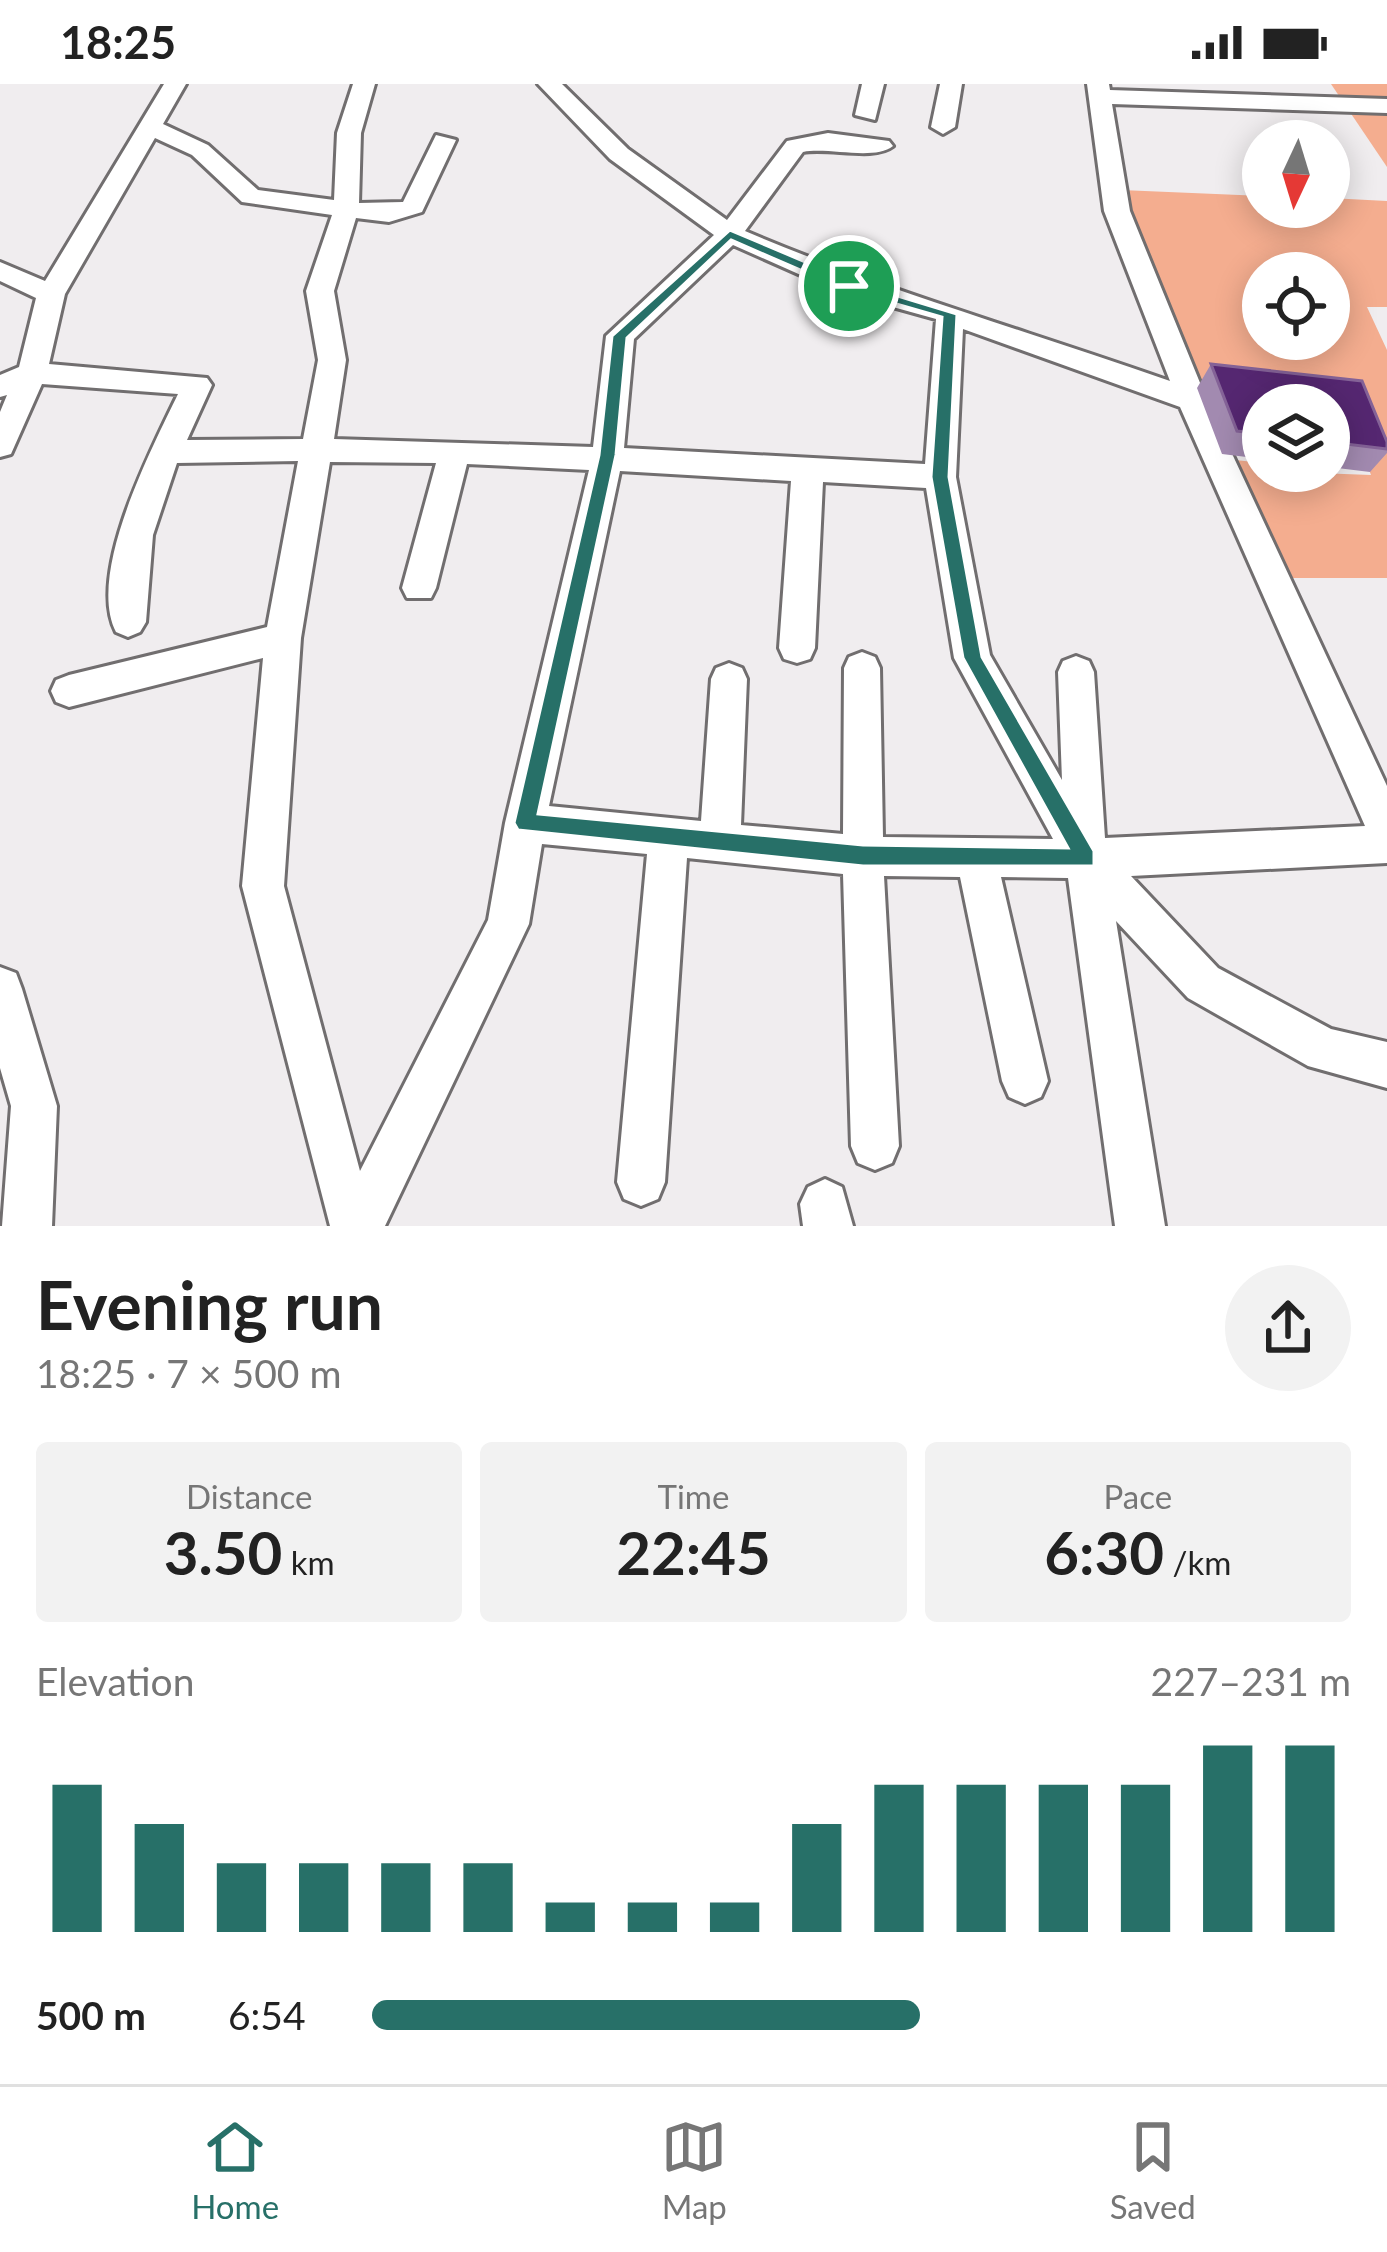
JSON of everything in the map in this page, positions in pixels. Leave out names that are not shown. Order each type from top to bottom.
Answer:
[{"type":"street","points":[[0,446],[32,373],[51,294],[175,84]]},
{"type":"street","points":[[357,1226],[340,1186],[263,886],[283,638],[332,360],[320,292],[346,210],[349,134],[364,84]]},
{"type":"street","points":[[550,84],[619,154],[730,234],[849,286],[950,314],[1192,400]]},
{"type":"street","points":[[357,1226],[508,924],[525,823],[608,455],[620,336],[730,234],[795,146],[874,131],[873,84]]},
{"type":"street","points":[[943,127],[951,84]]},
{"type":"street","points":[[1387,106],[1100,91],[1117,211],[1192,400],[1387,830]]},
{"type":"street","points":[[149,126],[200,150],[251,197],[405,213],[444,140]]},
{"type":"street","points":[[0,270],[51,294]]},
{"type":"street","points":[[950,314],[940,477],[972,658],[1086,859],[1203,983],[1324,1051],[1387,1065]]},
{"type":"street","points":[[0,386],[32,373],[197,385],[141,510],[126,572],[128,622]]},
{"type":"street","points":[[166,452],[314,447],[608,455],[940,477]]},
{"type":"street","points":[[419,588],[455,451]]},
{"type":"street","points":[[797,648],[808,470]]},
{"type":"street","points":[[69,692],[283,638]]},
{"type":"street","points":[[862,668],[863,856],[875,1146]]},
{"type":"street","points":[[1076,672],[1086,859],[1140,1226]]},
{"type":"street","points":[[720,844],[729,679]]},
{"type":"street","points":[[525,823],[863,856],[1086,859],[1387,844]]},
{"type":"street","points":[[640,1182],[668,840]]},
{"type":"street","points":[[976,857],[1025,1082]]},
{"type":"street","points":[[0,989],[34,1106],[27,1226]]},
{"type":"shaded area","points":[[1331,84],[1387,84],[1387,167]]},
{"type":"shaded area","points":[[1121,190],[1242,195],[1242,228],[1350,228],[1350,199],[1387,201],[1387,307],[1367,307],[1387,350],[1387,578],[1285,578],[1242,492],[1350,492],[1350,474],[1371,475],[1350,417],[1350,384],[1242,384],[1242,390],[1196,385]]},
{"type":"shaded area","points":[[1226,459],[1242,461],[1242,491]]},
{"type":"building","points":[[1211,364],[1362,381],[1387,449],[1350,445],[1350,384],[1242,384],[1242,432],[1237,431]]},
{"type":"route","points":[[730,234],[849,286],[950,314],[940,477],[972,658],[1086,859],[863,856],[525,823],[608,455],[620,336],[730,234]]}]
